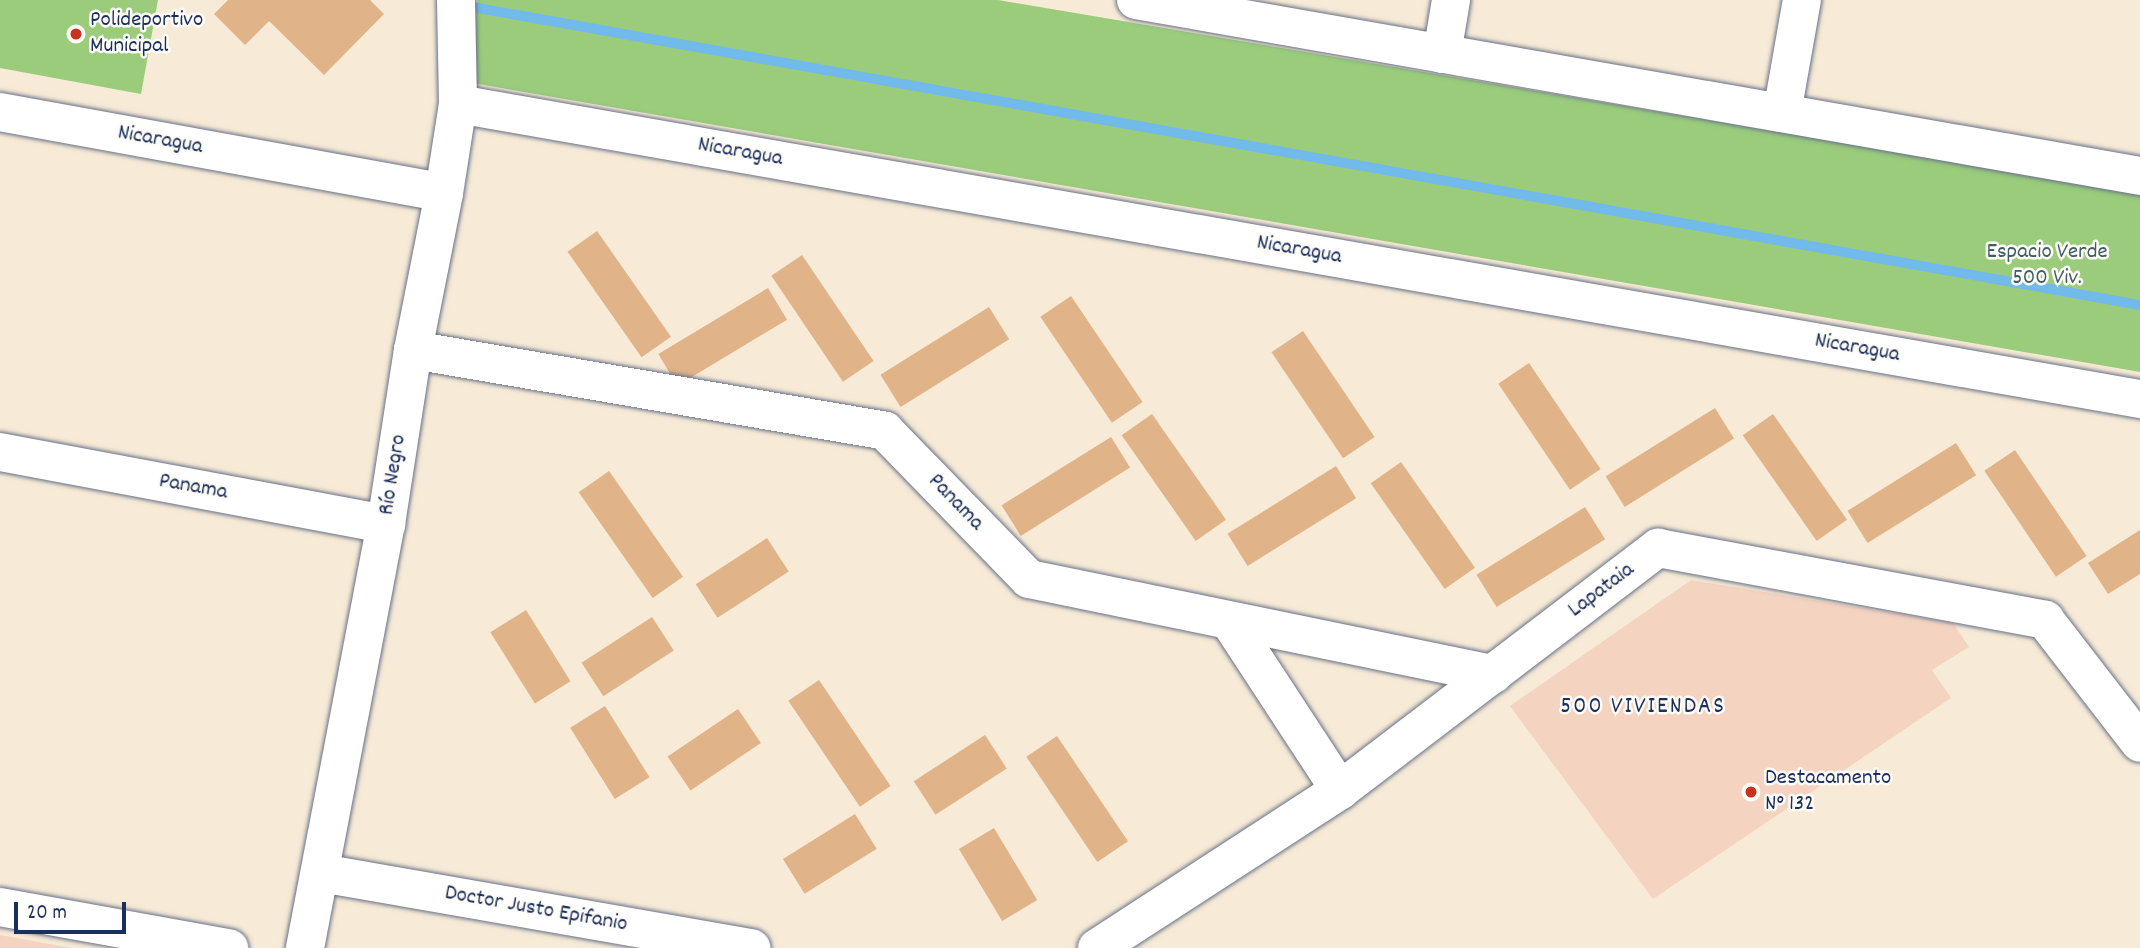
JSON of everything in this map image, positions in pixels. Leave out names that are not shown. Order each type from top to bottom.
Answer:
[{"type":"street","name":"Río Negro","points":[[305,948],[386,524],[413,350],[444,193],[458,104],[456,0]]},
{"type":"street","points":[[1136,0],[2140,176]]},
{"type":"street","points":[[1442,54],[1451,0]]},
{"type":"street","points":[[1782,113],[1802,0]]},
{"type":"street","name":"Nicaragua","points":[[458,104],[2140,399]]},
{"type":"street","name":"Nicaragua","points":[[0,112],[444,193]]},
{"type":"street","name":"Panama","points":[[413,350],[885,431],[1029,579],[1493,674]]},
{"type":"street","name":"Panama","points":[[0,452],[386,524]]},
{"type":"street","name":"Lapataia","points":[[1097,948],[1340,790],[1658,548],[2045,620],[2140,743]]},
{"type":"street","points":[[1230,622],[1340,790]]},
{"type":"street","name":"Doctor Justo Epifanio","points":[[321,873],[752,948]]},
{"type":"street","points":[[0,907],[229,948]]},
{"type":"shaded area","points":[[1691,580],[1953,623],[1969,647],[1932,670],[1951,698],[1653,899],[1510,706]]},
{"type":"shaded area","points":[[0,935],[72,948],[0,948]]},
{"type":"green space","name":"Polideportivo Municipal","points":[[0,0],[158,0],[141,94],[0,68]]},
{"type":"green space","name":"Espacio Verde 500 Viv.","points":[[478,0],[998,0],[2140,193],[2140,372],[461,81]]},
{"type":"building","points":[[228,0],[370,0],[384,14],[324,75],[269,21],[245,45],[214,14]]},
{"type":"building","points":[[597,231],[671,337],[642,357],[568,252]]},
{"type":"building","points":[[802,255],[874,361],[843,382],[771,276]]},
{"type":"building","points":[[768,288],[787,320],[677,386],[658,354]]},
{"type":"building","points":[[1071,296],[1143,402],[1112,423],[1040,317]]},
{"type":"building","points":[[989,307],[1009,339],[901,407],[880,375]]},
{"type":"building","points":[[1303,331],[1375,437],[1343,458],[1271,352]]},
{"type":"building","points":[[1529,363],[1601,469],[1570,490],[1498,384]]},
{"type":"building","points":[[1715,408],[1734,439],[1625,507],[1606,476]]},
{"type":"building","points":[[1152,414],[1226,520],[1196,541],[1122,435]]},
{"type":"building","points":[[1773,414],[1847,520],[1817,541],[1743,435]]},
{"type":"building","points":[[1111,437],[1130,468],[1021,536],[1002,505]]},
{"type":"building","points":[[1956,443],[1976,475],[1868,543],[1847,511]]},
{"type":"building","points":[[2015,450],[2087,556],[2056,577],[1984,471]]},
{"type":"building","points":[[1401,462],[1475,568],[1445,589],[1371,483]]},
{"type":"building","points":[[1336,466],[1356,498],[1248,566],[1227,534]]},
{"type":"building","points":[[609,471],[683,577],[653,598],[579,492]]},
{"type":"building","points":[[1585,507],[1605,539],[1497,607],[1476,575]]},
{"type":"building","points":[[2140,530],[2140,574],[2108,594],[2088,563]]},
{"type":"building","points":[[767,538],[789,572],[717,618],[696,584]]},
{"type":"building","points":[[526,610],[571,681],[535,703],[490,632]]},
{"type":"building","points":[[652,617],[674,651],[603,696],[582,663]]},
{"type":"building","points":[[819,680],[891,786],[860,807],[788,701]]},
{"type":"building","points":[[605,706],[650,777],[615,799],[570,728]]},
{"type":"building","points":[[738,709],[761,743],[690,791],[668,757]]},
{"type":"building","points":[[985,735],[1007,769],[935,815],[914,781]]},
{"type":"building","points":[[1057,736],[1128,841],[1097,862],[1026,757]]},
{"type":"building","points":[[855,814],[877,849],[805,894],[783,859]]},
{"type":"building","points":[[994,828],[1037,900],[1002,921],[959,849]]},
{"type":"waterway","points":[[461,5],[2140,305]]},
{"type":"place","name":"Polideportivo Municipal","points":[[76,34]]},
{"type":"place","name":"Destacamento N° 132","points":[[1751,792]]},
{"type":"district","name":"500 VIVIENDAS","points":[[1643,708]]}]
